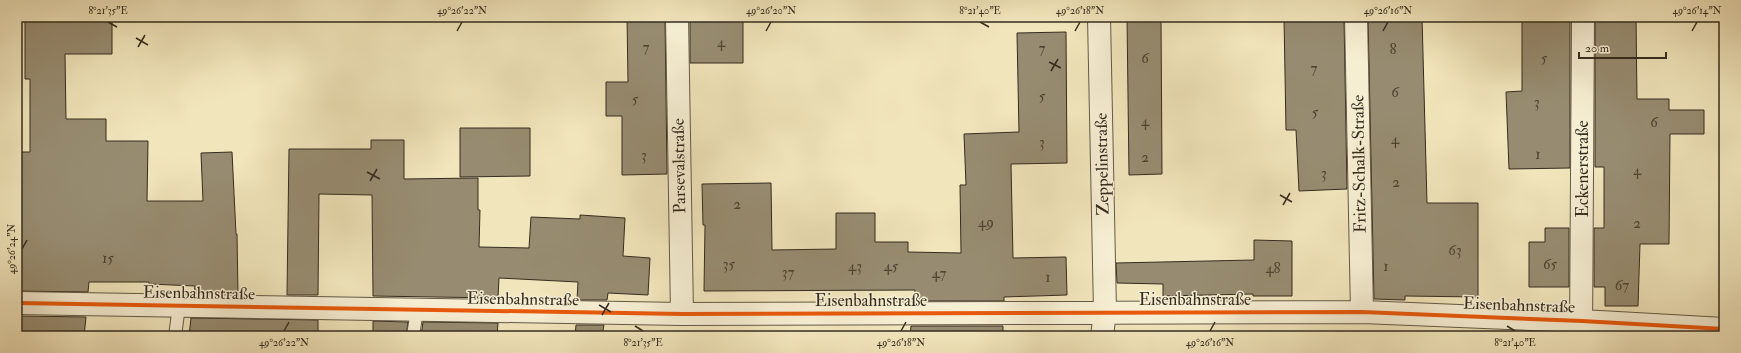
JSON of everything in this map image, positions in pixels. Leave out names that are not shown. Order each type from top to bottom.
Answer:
[{"type":"street","name":"Parsevalstraße","points":[[677,17],[682,314]]},
{"type":"street","name":"Zeppelinstraße","points":[[1099,17],[1105,312],[1102,336]]},
{"type":"street","name":"Fritz-Schalk-Straße","points":[[1356,17],[1362,312]]},
{"type":"street","name":"Eckenerstraße","points":[[1582,328],[1583,17]]},
{"type":"street","name":"Eisenbahnstraße","points":[[17,304],[682,314],[1362,312],[1582,328],[1724,330]]},
{"type":"lane","points":[[175,336],[179,306]]},
{"type":"lane","points":[[413,336],[416,310]]},
{"type":"building","points":[[25,17],[112,17],[112,54],[65,54],[66,119],[106,119],[106,141],[148,141],[147,201],[203,201],[201,153],[232,152],[237,234],[238,294],[194,293],[195,286],[149,284],[149,282],[89,282],[88,292],[17,291],[17,152],[30,152],[30,79],[25,79]]},
{"type":"building","points":[[627,17],[665,17],[667,174],[622,175],[622,116],[606,116],[606,82],[628,82]]},
{"type":"building","points":[[690,17],[725,17],[725,21],[743,20],[743,63],[690,63]]},
{"type":"building","points":[[1127,17],[1161,17],[1162,174],[1129,175]]},
{"type":"building","points":[[1284,17],[1344,17],[1347,189],[1299,191],[1296,130],[1286,130]]},
{"type":"building","points":[[1368,17],[1422,17],[1427,203],[1478,203],[1478,297],[1405,296],[1405,300],[1374,299]]},
{"type":"building","points":[[1522,17],[1570,17],[1570,168],[1509,169],[1506,92],[1522,91]]},
{"type":"building","points":[[1595,17],[1636,17],[1637,99],[1669,99],[1669,110],[1704,110],[1704,134],[1670,134],[1669,244],[1640,244],[1638,306],[1605,306],[1605,287],[1594,287],[1594,228],[1604,228],[1604,167],[1595,167]]},
{"type":"building","points":[[1066,32],[1067,163],[1011,164],[1013,258],[1066,257],[1067,295],[1004,297],[1004,301],[914,301],[915,290],[704,291],[705,225],[703,225],[702,184],[771,183],[772,250],[836,249],[836,213],[875,213],[875,242],[908,242],[908,252],[961,253],[960,185],[966,185],[964,134],[1019,132],[1017,33]]},
{"type":"building","points":[[460,128],[530,128],[530,176],[460,177]]},
{"type":"building","points":[[371,140],[404,140],[404,179],[478,178],[478,210],[480,210],[479,247],[529,248],[531,217],[580,219],[580,215],[625,218],[623,256],[650,258],[648,295],[608,293],[607,300],[577,300],[578,282],[499,278],[498,298],[373,296],[372,195],[319,194],[318,295],[287,295],[289,149],[371,149]]},
{"type":"building","points":[[1545,228],[1569,228],[1569,287],[1529,287],[1529,242],[1545,242]]},
{"type":"building","points":[[1254,240],[1292,241],[1292,296],[1253,296],[1253,294],[1163,296],[1163,284],[1117,283],[1116,263],[1254,260]]},
{"type":"building","points":[[17,316],[86,317],[84,336],[17,336]]},
{"type":"building","points":[[191,318],[318,320],[318,336],[189,336]]},
{"type":"building","points":[[373,321],[408,322],[406,336],[373,336]]},
{"type":"building","points":[[423,322],[498,323],[497,336],[421,336]]},
{"type":"building","points":[[576,325],[604,325],[602,336],[575,336]]},
{"type":"building","points":[[911,326],[1003,326],[1003,336],[910,336]]},
{"type":"cycle path","points":[[17,303],[682,314],[1362,312],[1582,321],[1724,329]]}]
